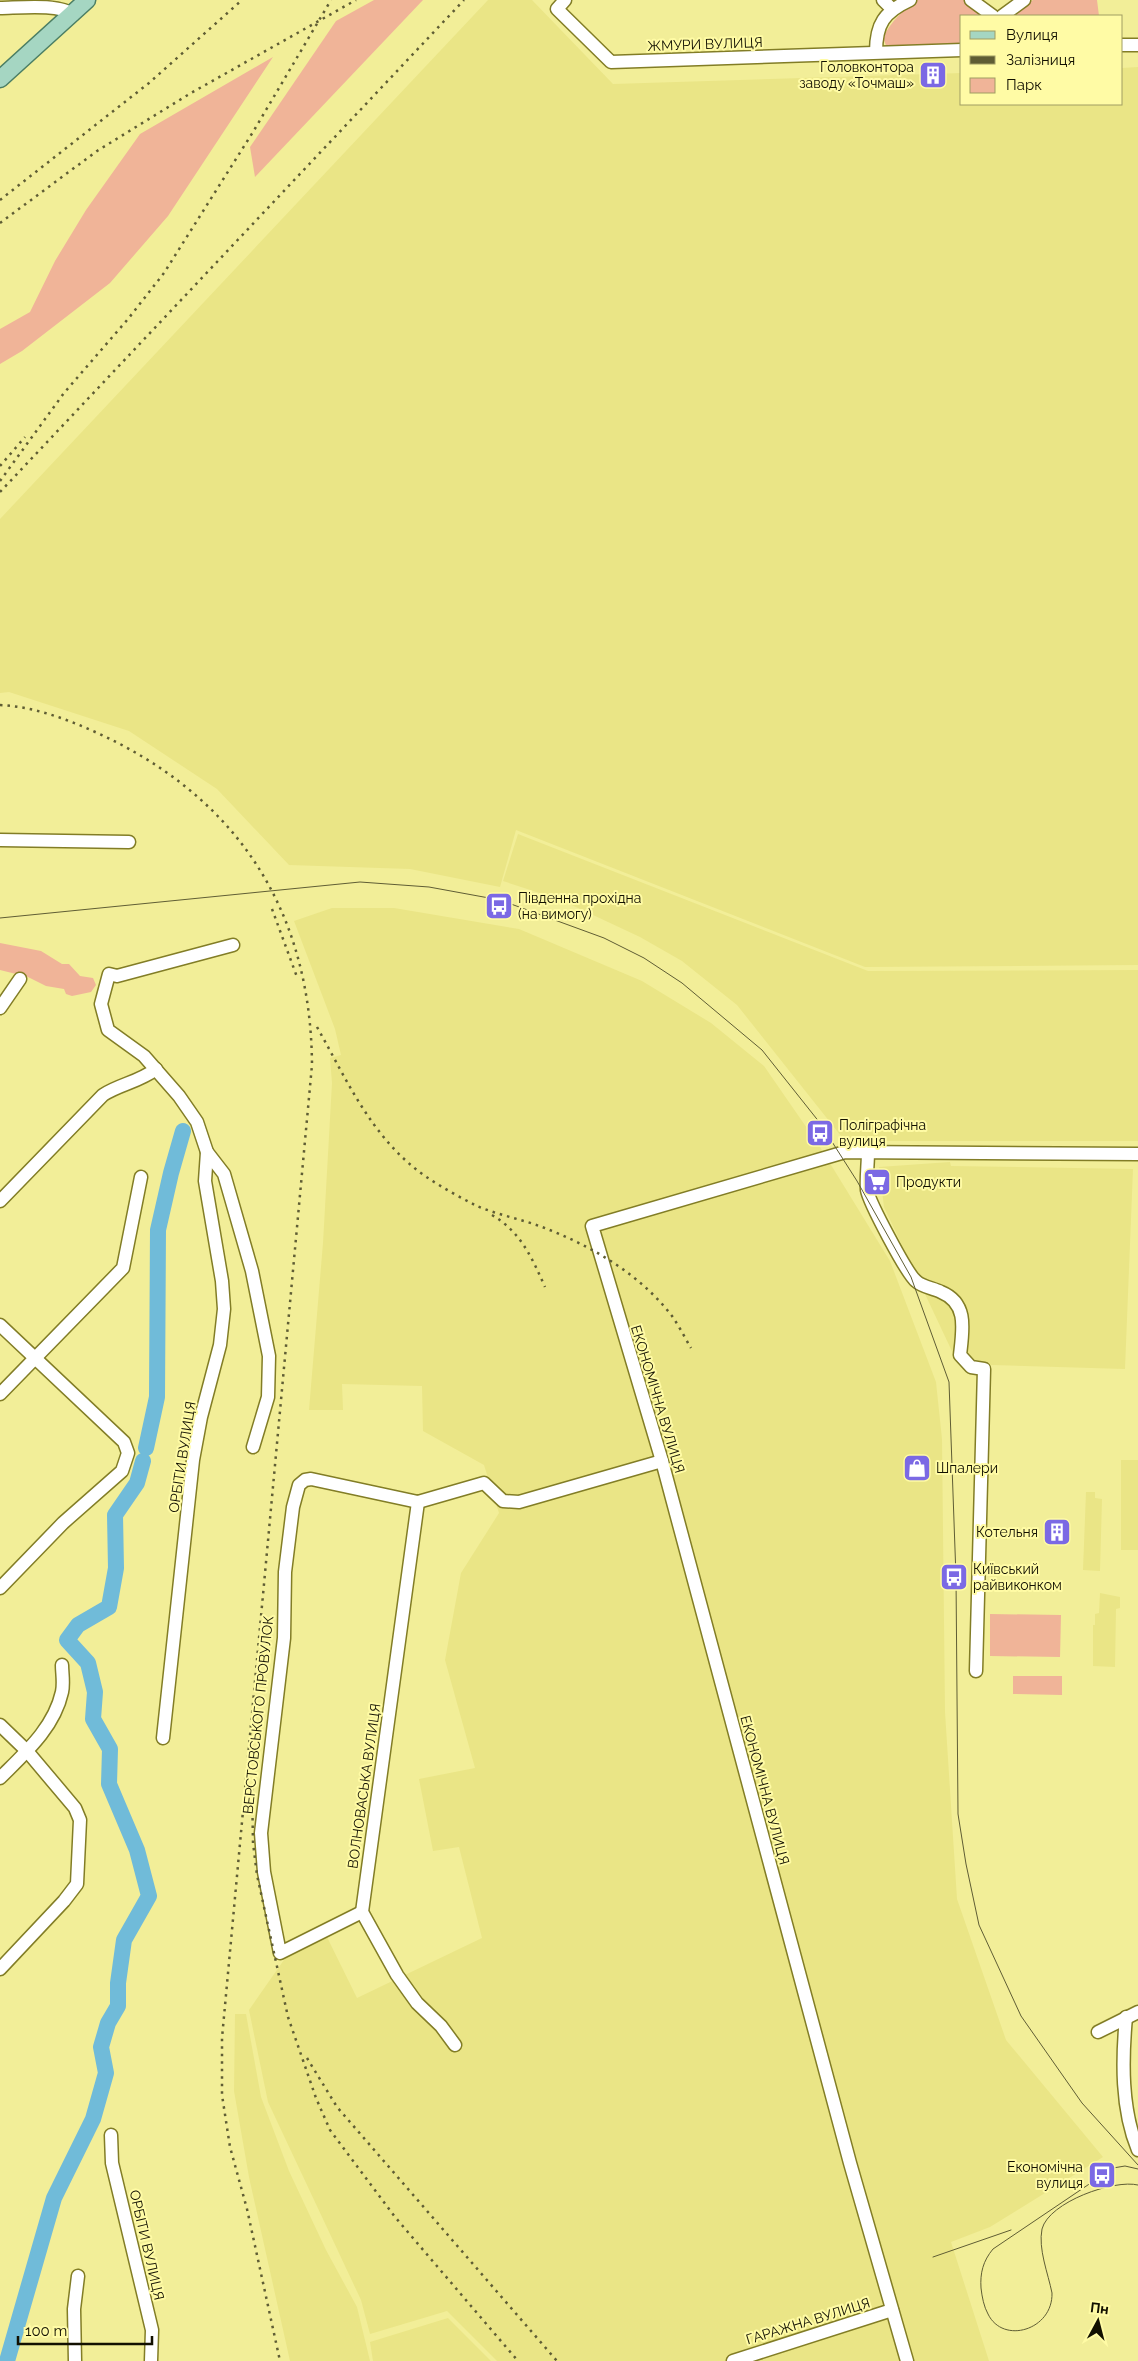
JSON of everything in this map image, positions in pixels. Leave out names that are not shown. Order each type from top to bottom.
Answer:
[{"type":"main road","points":[[0,79],[73,15],[87,0]]},
{"type":"street","points":[[876,52],[876,33],[887,4],[910,0]]},
{"type":"street","points":[[971,0],[992,15]]},
{"type":"street","points":[[1003,15],[1024,0]]},
{"type":"street","name":"ЖМУРИ ВУЛИЦЯ","points":[[561,4],[610,62],[960,50]]},
{"type":"street","points":[[0,8],[57,8],[69,11],[73,15]]},
{"type":"street","points":[[1123,45],[1138,45]]},
{"type":"street","points":[[0,840],[129,842]]},
{"type":"street","points":[[233,945],[117,976],[109,974],[101,1004],[108,1030],[144,1056],[156,1069],[197,1122],[207,1152],[224,1174],[252,1272],[269,1356],[268,1397],[253,1447]]},
{"type":"street","points":[[0,1008],[20,979]]},
{"type":"street","points":[[0,1201],[103,1095],[112,1089],[139,1081],[156,1069]]},
{"type":"street","name":"ОРБІТИ ВУЛИЦЯ","points":[[164,1738],[193,1460],[220,1345],[224,1309],[222,1281],[205,1181],[207,1152]]},
{"type":"street","name":"ЕКОНОМІЧНА ВУЛИЦЯ","points":[[868,1152],[845,1152],[833,1155],[592,1226],[662,1461],[850,2163],[907,2361]]},
{"type":"street","points":[[976,1671],[984,1369],[971,1367],[960,1355],[962,1335],[960,1308],[956,1302],[950,1296],[915,1281],[887,1232],[867,1190],[868,1152],[1138,1154]]},
{"type":"street","points":[[0,1394],[122,1268],[141,1176]]},
{"type":"street","points":[[0,1325],[124,1442],[128,1453],[122,1471],[63,1523],[0,1588]]},
{"type":"street","points":[[418,1502],[484,1483],[503,1501],[519,1502],[662,1461]]},
{"type":"street","name":"ВЕРСТОВСЬКОГО ПРОВУЛОК","points":[[362,1912],[280,1952],[264,1872],[261,1833],[284,1638],[286,1563],[296,1492],[301,1482],[311,1479],[318,1480],[418,1502]]},
{"type":"street","name":"ВОЛНОВАСЬКА ВУЛИЦЯ","points":[[362,1912],[418,1502]]},
{"type":"street","points":[[0,1778],[48,1726],[55,1715],[62,1690],[62,1665]]},
{"type":"street","points":[[0,1725],[26,1750],[78,1814],[78,1879],[64,1901],[0,1969]]},
{"type":"street","points":[[362,1912],[398,1975],[417,2003],[441,2026],[455,2045]]},
{"type":"street","points":[[1098,2032],[1132,2015]]},
{"type":"street","points":[[1132,2015],[1123,2079],[1134,2140],[1138,2150]]},
{"type":"street","name":"ОРБІТИ ВУЛИЦЯ","points":[[111,2135],[112,2163],[152,2330],[151,2361]]},
{"type":"street","points":[[75,2361],[74,2309],[78,2276]]},
{"type":"street","name":"ГАРАЖНА ВУЛИЦЯ","points":[[733,2361],[892,2310]]},
{"type":"shaded area","points":[[488,0],[532,0],[613,84],[960,73],[960,105],[1123,105],[1123,68],[1138,67],[1138,965],[865,967],[516,830],[500,887],[410,869],[289,865],[217,789],[129,731],[9,692],[0,693],[0,519]]},
{"type":"shaded area","points":[[518,834],[868,971],[1138,970],[1138,1141],[845,1141],[737,1005],[682,961],[640,937],[561,900],[503,881]]},
{"type":"shaded area","points":[[332,908],[394,908],[519,929],[642,981],[711,1023],[764,1066],[820,1147],[890,1261],[936,1382],[942,1439],[945,1712],[957,1899],[1006,2040],[1103,2157],[990,2227],[951,2242],[989,2361],[497,2361],[447,2311],[370,2334],[361,2300],[268,2102],[249,2010],[286,1957],[326,1935],[357,1998],[482,1938],[459,1847],[433,1851],[419,1779],[475,1768],[445,1660],[461,1573],[499,1513],[484,1465],[423,1431],[422,1386],[342,1384],[343,1410],[309,1410],[323,1243],[332,1083],[330,1058],[341,1055],[335,1029],[294,921]]},
{"type":"shaded area","points":[[950,1162],[951,1166],[1133,1169],[1125,1369],[958,1364],[884,1207],[879,1167]]},
{"type":"shaded area","points":[[1121,1460],[1138,1460],[1138,1550],[1121,1550]]},
{"type":"shaded area","points":[[1086,1492],[1095,1492],[1095,1498],[1102,1499],[1100,1571],[1083,1570]]},
{"type":"shaded area","points":[[1100,1593],[1120,1597],[1120,1608],[1116,1609],[1115,1667],[1093,1666],[1093,1625],[1095,1625],[1095,1614],[1099,1613]]},
{"type":"shaded area","points":[[235,2014],[246,2014],[261,2097],[289,2171],[326,2250],[357,2307],[370,2361],[290,2361],[249,2177],[234,2091]]},
{"type":"shaded area","points":[[448,2318],[491,2361],[373,2361],[370,2342]]},
{"type":"green space","points":[[374,0],[423,0],[255,177],[250,147],[336,21]]},
{"type":"green space","points":[[918,0],[965,0],[985,15],[960,15],[960,46],[887,48],[883,38],[893,21]]},
{"type":"green space","points":[[1033,0],[1097,0],[1099,15],[1010,15]]},
{"type":"green space","points":[[273,57],[168,216],[110,283],[22,351],[0,364],[0,329],[30,312],[55,261],[86,210],[140,134]]},
{"type":"green space","points":[[0,943],[41,951],[62,964],[69,964],[80,976],[93,978],[96,985],[91,992],[72,996],[66,994],[64,989],[46,986],[28,977],[0,970]]},
{"type":"green space","points":[[990,1614],[1061,1615],[1060,1657],[990,1656]]},
{"type":"green space","points":[[1013,1676],[1062,1676],[1062,1695],[1013,1694]]},
{"type":"waterway","points":[[146,1448],[157,1397],[158,1230],[183,1131]]},
{"type":"waterway","points":[[7,2361],[54,2198],[93,2119],[106,2073],[101,2047],[108,2023],[118,2006],[118,1983],[124,1940],[149,1896],[137,1850],[109,1784],[110,1749],[93,1719],[95,1692],[88,1663],[67,1640],[78,1625],[109,1607],[116,1568],[115,1515],[137,1483],[143,1461]]},
{"type":"tram line","points":[[0,918],[360,882],[429,887],[500,900],[604,938],[644,958],[682,983],[762,1050],[820,1123],[857,1181],[911,1277],[949,1382],[956,1577],[958,1814],[979,1925],[1021,2016],[1082,2103],[1138,2165]]},
{"type":"tram line","points":[[1138,2169],[1125,2166],[1113,2168],[993,2249],[985,2263],[981,2283],[985,2308],[995,2324],[1004,2329],[1015,2331],[1026,2329],[1036,2324],[1045,2316],[1050,2306],[1052,2293],[1041,2245],[1042,2229],[1047,2219],[1069,2202],[1099,2189],[1127,2184],[1138,2185]]},
{"type":"tram line","points":[[933,2257],[1011,2230]]},
{"type":"railway","points":[[0,200],[149,83],[242,0]]},
{"type":"railway","points":[[0,481],[64,393],[128,319],[164,273],[253,132],[331,0]]},
{"type":"railway","points":[[0,223],[97,151],[191,93],[356,0]]},
{"type":"railway","points":[[0,492],[464,0]]},
{"type":"railway","points":[[0,466],[25,437]]},
{"type":"railway","points":[[0,705],[15,706],[46,713],[104,736],[163,770],[203,801],[236,836],[263,875],[284,918],[299,963],[309,1013],[312,1065],[222,2038],[222,2095],[230,2147],[247,2209],[280,2361]]},
{"type":"railway","points":[[272,909],[297,977]]},
{"type":"railway","points":[[317,1027],[364,1109],[392,1147],[409,1163],[434,1182],[477,1206],[560,1234],[613,1263],[645,1287],[659,1301],[672,1316],[691,1348]]},
{"type":"railway","points":[[492,1215],[511,1229],[524,1246],[545,1287]]},
{"type":"railway","points":[[252,1788],[253,1843],[257,1875],[288,2017],[316,2098],[330,2130],[395,2217],[518,2361]]},
{"type":"railway","points":[[307,2058],[337,2107],[557,2361]]},
{"type":"place","name":"Головконтора заводу «Точмаш»","points":[[933,75]]},
{"type":"place","name":"Південна прохідна (на вимогу)","points":[[499,906]]},
{"type":"place","name":"Поліграфічна вулиця","points":[[820,1133]]},
{"type":"place","name":"Продукти","points":[[877,1182]]},
{"type":"place","name":"Шпалери","points":[[917,1468]]},
{"type":"place","name":"Котельня","points":[[1057,1532]]},
{"type":"place","name":"Київський райвиконком","points":[[954,1577]]},
{"type":"place","name":"Економічна вулиця","points":[[1102,2175]]}]
